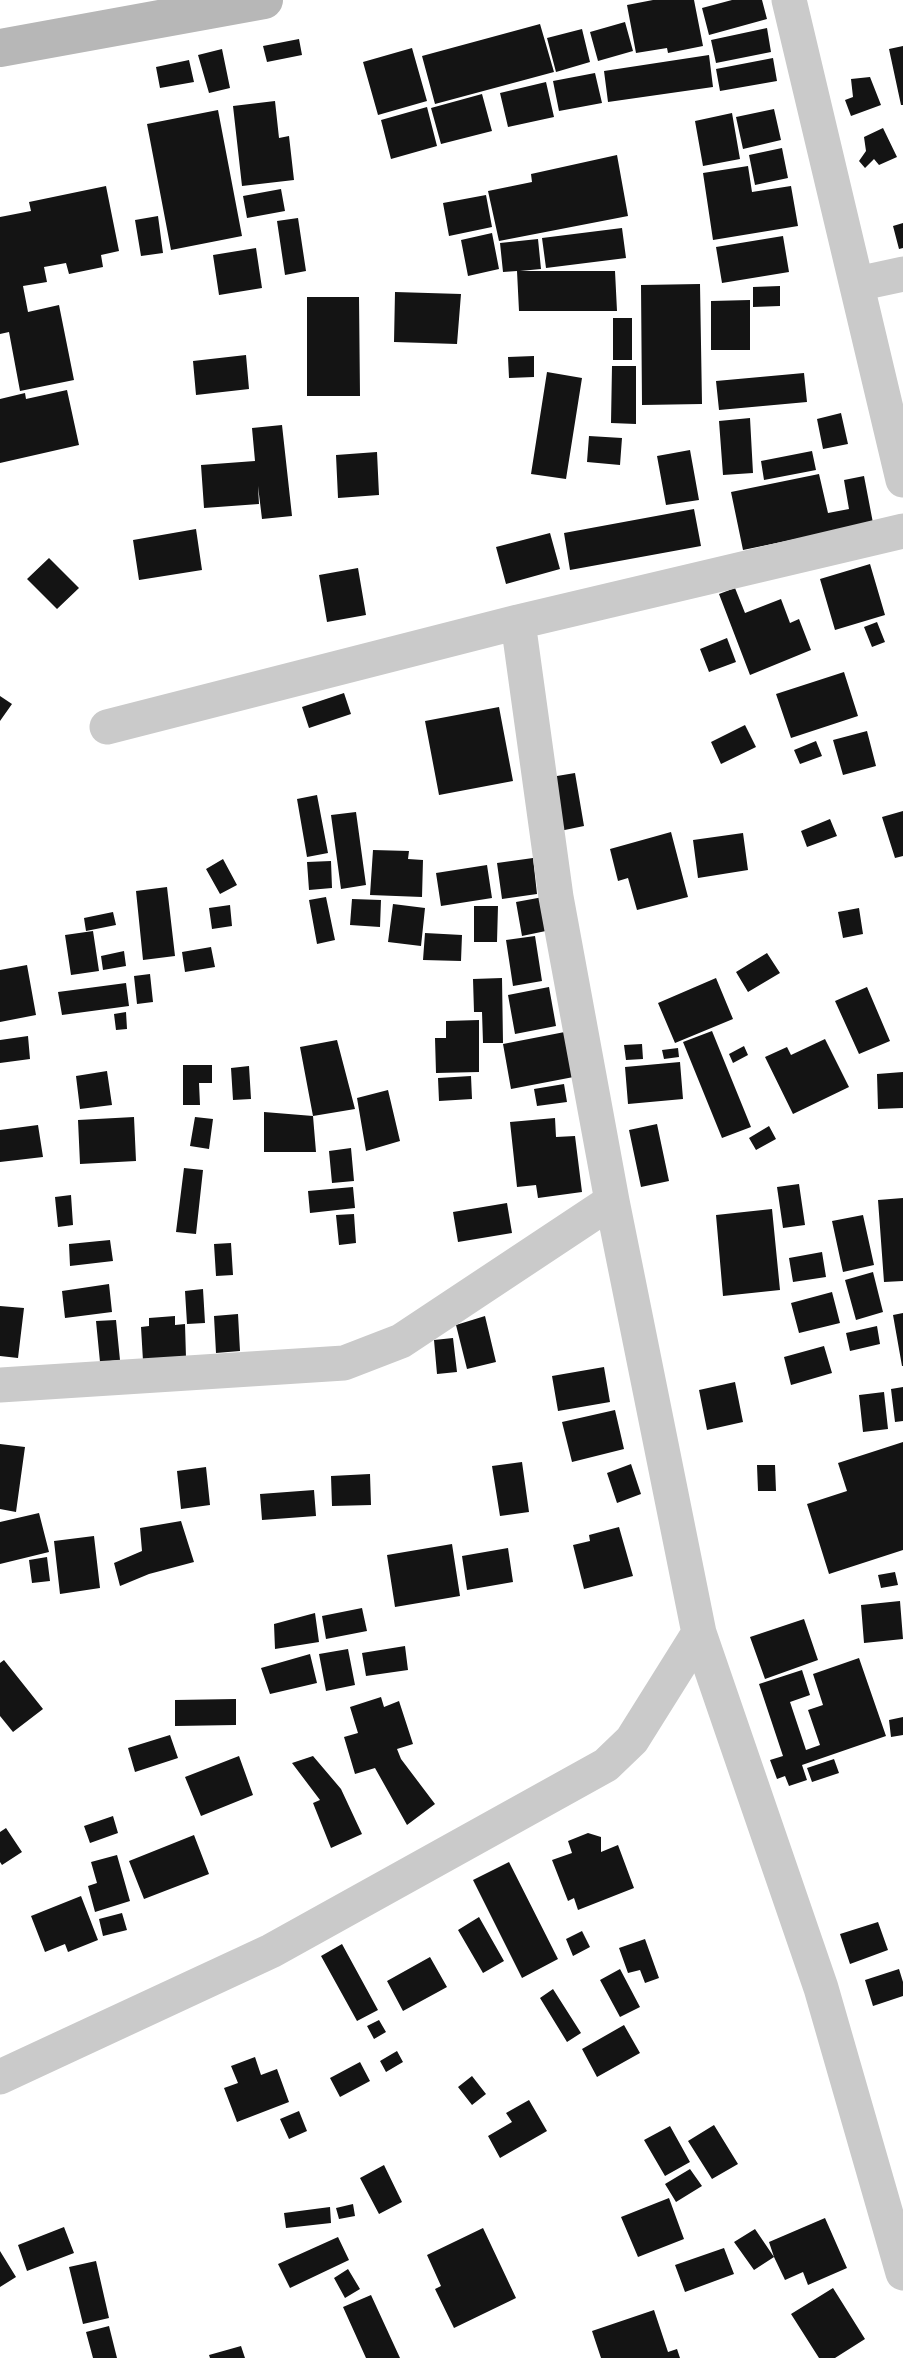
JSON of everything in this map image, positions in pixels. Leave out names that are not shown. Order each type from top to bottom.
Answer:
[{"type":"main road","points":[[0,48],[264,0]]},
{"type":"street","points":[[789,0],[903,480]]},
{"type":"street","points":[[857,284],[903,274]]},
{"type":"street","points":[[107,727],[518,622],[903,531]]},
{"type":"street","points":[[518,622],[556,897],[612,1201],[699,1633],[821,1988],[903,2273]]},
{"type":"street","points":[[0,1385],[344,1363],[401,1341],[612,1201]]},
{"type":"street","points":[[0,2077],[271,1951],[606,1765],[632,1740],[699,1633]]},
{"type":"building","points":[[653,0],[694,0],[703,46],[668,53],[667,48],[636,53],[627,5]]},
{"type":"building","points":[[732,0],[762,0],[767,19],[709,35],[702,8]]},
{"type":"building","points":[[625,22],[633,51],[598,61],[590,32]]},
{"type":"building","points":[[540,24],[554,72],[435,104],[422,56]]},
{"type":"building","points":[[767,28],[771,52],[716,63],[711,40]]},
{"type":"building","points":[[582,29],[590,62],[556,72],[547,38]]},
{"type":"building","points":[[299,39],[302,55],[267,62],[263,46]]},
{"type":"building","points":[[903,46],[903,105],[901,105],[889,49]]},
{"type":"building","points":[[412,48],[427,101],[378,115],[363,62]]},
{"type":"building","points":[[222,49],[230,88],[209,93],[198,55]]},
{"type":"building","points":[[709,55],[713,87],[608,102],[604,71]]},
{"type":"building","points":[[773,58],[777,81],[720,91],[716,69]]},
{"type":"building","points":[[189,60],[194,82],[160,88],[156,67]]},
{"type":"building","points":[[595,73],[602,103],[559,111],[553,81]]},
{"type":"building","points":[[870,77],[881,105],[851,116],[845,100],[853,97],[851,79]]},
{"type":"building","points":[[546,82],[554,117],[508,127],[500,93]]},
{"type":"building","points":[[482,94],[492,131],[441,144],[431,108]]},
{"type":"building","points":[[275,101],[279,138],[289,136],[294,180],[242,186],[233,106]]},
{"type":"building","points":[[427,107],[437,146],[391,159],[381,120]]},
{"type":"building","points":[[774,109],[781,140],[743,149],[736,117]]},
{"type":"building","points":[[218,110],[242,236],[171,250],[147,124]]},
{"type":"building","points":[[732,113],[740,159],[703,166],[695,121]]},
{"type":"building","points":[[883,128],[897,157],[879,165],[874,159],[865,168],[859,161],[866,151],[864,137]]},
{"type":"building","points":[[782,148],[788,178],[755,185],[749,155]]},
{"type":"building","points":[[617,155],[628,216],[499,241],[488,191],[532,182],[531,174]]},
{"type":"building","points":[[748,166],[752,192],[791,186],[798,226],[713,240],[703,173]]},
{"type":"building","points":[[106,186],[119,251],[101,255],[103,267],[69,274],[66,263],[44,267],[47,282],[23,286],[28,312],[59,305],[74,380],[20,391],[9,332],[0,334],[0,217],[31,211],[29,202]]},
{"type":"building","points":[[281,189],[285,211],[247,218],[243,196]]},
{"type":"building","points":[[486,195],[492,227],[449,236],[443,203]]},
{"type":"building","points":[[158,216],[163,253],[141,256],[135,220]]},
{"type":"building","points":[[298,218],[306,271],[285,275],[277,221]]},
{"type":"building","points":[[903,223],[903,248],[899,249],[893,226]]},
{"type":"building","points":[[622,228],[626,258],[546,268],[542,238]]},
{"type":"building","points":[[492,233],[499,269],[468,276],[461,240]]},
{"type":"building","points":[[783,236],[789,272],[722,283],[716,247]]},
{"type":"building","points":[[538,239],[541,269],[520,271],[615,271],[617,311],[519,311],[517,271],[503,272],[500,243]]},
{"type":"building","points":[[256,248],[262,288],[219,295],[213,255]]},
{"type":"building","points":[[700,284],[702,404],[642,405],[641,285]]},
{"type":"building","points":[[780,286],[780,306],[753,307],[753,287]]},
{"type":"building","points":[[395,292],[461,294],[457,344],[394,342]]},
{"type":"building","points":[[307,297],[359,297],[360,396],[307,396]]},
{"type":"building","points":[[750,300],[750,350],[711,350],[711,301]]},
{"type":"building","points":[[613,318],[632,318],[632,360],[613,360]]},
{"type":"building","points":[[246,355],[249,389],[196,395],[193,361]]},
{"type":"building","points":[[534,356],[534,377],[509,378],[508,357]]},
{"type":"building","points":[[612,366],[636,366],[636,424],[611,423]]},
{"type":"building","points":[[547,372],[582,378],[566,479],[531,474]]},
{"type":"building","points":[[804,373],[807,402],[719,410],[716,381]]},
{"type":"building","points":[[67,390],[79,445],[0,463],[0,399],[25,393],[26,399]]},
{"type":"building","points":[[841,413],[848,444],[823,449],[817,419]]},
{"type":"building","points":[[750,418],[753,473],[723,475],[719,421]]},
{"type":"building","points":[[282,425],[292,516],[262,519],[258,486],[259,504],[204,508],[201,465],[255,461],[252,428]]},
{"type":"building","points":[[589,436],[622,438],[620,465],[587,462]]},
{"type":"building","points":[[690,450],[699,500],[666,505],[657,456]]},
{"type":"building","points":[[812,451],[816,470],[764,480],[761,461]]},
{"type":"building","points":[[377,452],[379,495],[338,498],[336,455]]},
{"type":"building","points":[[819,474],[828,513],[849,509],[844,480],[864,476],[873,523],[743,550],[731,492]]},
{"type":"building","points":[[694,509],[701,546],[570,570],[564,533]]},
{"type":"building","points":[[196,529],[202,570],[139,580],[133,540]]},
{"type":"building","points":[[550,533],[560,569],[506,584],[496,547]]},
{"type":"building","points":[[49,558],[79,588],[57,609],[27,579]]},
{"type":"building","points":[[870,564],[885,615],[835,630],[820,579]]},
{"type":"building","points":[[358,568],[366,615],[327,622],[319,575]]},
{"type":"building","points":[[735,588],[745,613],[781,599],[790,623],[799,619],[811,650],[750,675],[719,594]]},
{"type":"building","points":[[877,622],[885,642],[872,647],[864,627]]},
{"type":"building","points":[[727,638],[736,662],[709,672],[700,649]]},
{"type":"building","points":[[844,672],[858,716],[791,738],[776,694]]},
{"type":"building","points":[[344,693],[351,714],[309,728],[302,707]]},
{"type":"building","points":[[0,696],[12,704],[0,721]]},
{"type":"building","points":[[499,707],[513,781],[439,795],[425,721]]},
{"type":"building","points":[[745,725],[756,747],[721,764],[711,742]]},
{"type":"building","points":[[867,731],[876,766],[843,775],[833,740]]},
{"type":"building","points":[[816,741],[822,756],[800,764],[794,750]]},
{"type":"building","points":[[575,773],[584,826],[555,832],[545,778]]},
{"type":"building","points":[[317,795],[328,853],[307,857],[297,799]]},
{"type":"building","points":[[903,811],[903,856],[895,858],[882,817]]},
{"type":"building","points":[[356,812],[366,885],[341,889],[331,815]]},
{"type":"building","points":[[830,819],[837,836],[807,847],[801,831]]},
{"type":"building","points":[[671,832],[688,897],[637,910],[628,878],[618,881],[610,849]]},
{"type":"building","points":[[743,833],[748,870],[698,878],[693,840]]},
{"type":"building","points":[[373,850],[409,851],[408,859],[423,860],[422,897],[370,895]]},
{"type":"building","points":[[533,858],[537,894],[502,899],[497,863]]},
{"type":"building","points":[[223,859],[237,885],[220,894],[206,869]]},
{"type":"building","points":[[331,861],[332,888],[309,890],[307,862]]},
{"type":"building","points":[[487,865],[492,898],[441,906],[436,873]]},
{"type":"building","points":[[167,887],[175,956],[143,960],[136,891]]},
{"type":"building","points":[[554,895],[560,928],[522,936],[516,902]]},
{"type":"building","points":[[326,897],[335,940],[317,944],[309,900]]},
{"type":"building","points":[[352,899],[381,900],[380,927],[350,925]]},
{"type":"building","points":[[393,904],[425,908],[421,946],[388,942]]},
{"type":"building","points":[[230,905],[232,926],[212,929],[209,908]]},
{"type":"building","points":[[474,906],[498,906],[497,942],[474,942]]},
{"type":"building","points":[[859,908],[863,934],[843,938],[838,912]]},
{"type":"building","points":[[113,912],[116,925],[86,931],[84,918]]},
{"type":"building","points":[[93,931],[99,971],[71,975],[65,935]]},
{"type":"building","points":[[425,933],[462,935],[461,961],[423,960]]},
{"type":"building","points":[[535,936],[542,981],[513,986],[506,940]]},
{"type":"building","points":[[211,947],[215,967],[185,972],[182,952]]},
{"type":"building","points":[[124,951],[126,966],[103,970],[101,956]]},
{"type":"building","points":[[767,953],[780,973],[748,992],[736,972]]},
{"type":"building","points":[[27,965],[36,1015],[0,1022],[0,970]]},
{"type":"building","points":[[150,974],[153,1002],[137,1004],[134,976]]},
{"type":"building","points":[[502,978],[503,1043],[483,1043],[482,1012],[474,1012],[473,979]]},
{"type":"building","points":[[716,978],[733,1019],[675,1043],[658,1003]]},
{"type":"building","points":[[126,983],[129,1006],[62,1015],[58,992]]},
{"type":"building","points":[[549,987],[556,1026],[515,1034],[508,995]]},
{"type":"building","points":[[867,987],[890,1041],[859,1054],[835,1001]]},
{"type":"building","points":[[126,1012],[127,1029],[116,1030],[114,1014]]},
{"type":"building","points":[[479,1020],[479,1072],[436,1073],[435,1038],[446,1038],[446,1021]]},
{"type":"building","points":[[575,1030],[584,1075],[511,1089],[503,1044]]},
{"type":"building","points":[[712,1031],[751,1127],[722,1138],[683,1042]]},
{"type":"building","points":[[28,1036],[30,1059],[0,1063],[0,1040]]},
{"type":"building","points":[[825,1039],[849,1087],[793,1114],[765,1057],[787,1047],[791,1055]]},
{"type":"building","points":[[337,1040],[355,1109],[313,1116],[300,1047]]},
{"type":"building","points":[[642,1044],[643,1059],[626,1060],[624,1045]]},
{"type":"building","points":[[744,1046],[748,1055],[733,1063],[729,1054]]},
{"type":"building","points":[[678,1048],[679,1057],[664,1059],[662,1050]]},
{"type":"building","points":[[680,1062],[683,1099],[628,1104],[625,1067]]},
{"type":"building","points":[[183,1065],[212,1065],[212,1083],[199,1083],[200,1105],[183,1105]]},
{"type":"building","points":[[249,1066],[251,1099],[233,1100],[231,1068]]},
{"type":"building","points":[[107,1071],[112,1105],[80,1109],[76,1076]]},
{"type":"building","points":[[903,1072],[903,1108],[878,1109],[877,1074]]},
{"type":"building","points":[[471,1076],[472,1099],[439,1101],[438,1078]]},
{"type":"building","points":[[564,1084],[567,1102],[537,1106],[534,1089]]},
{"type":"building","points":[[388,1090],[400,1141],[366,1151],[357,1098]]},
{"type":"building","points":[[264,1112],[313,1116],[316,1152],[264,1152]]},
{"type":"building","points":[[134,1117],[136,1161],[80,1164],[78,1120]]},
{"type":"building","points":[[195,1117],[213,1119],[209,1149],[190,1146]]},
{"type":"building","points":[[555,1118],[556,1137],[575,1136],[582,1192],[538,1198],[536,1185],[517,1187],[510,1122]]},
{"type":"building","points":[[657,1124],[669,1181],[641,1187],[629,1130]]},
{"type":"building","points":[[38,1125],[43,1157],[0,1162],[0,1130]]},
{"type":"building","points":[[769,1126],[776,1139],[756,1150],[749,1138]]},
{"type":"building","points":[[351,1148],[354,1181],[332,1183],[329,1151]]},
{"type":"building","points":[[184,1168],[203,1170],[196,1234],[176,1232]]},
{"type":"building","points":[[799,1184],[805,1225],[783,1228],[777,1187]]},
{"type":"building","points":[[353,1187],[355,1208],[310,1213],[308,1191]]},
{"type":"building","points":[[71,1195],[73,1225],[58,1227],[55,1197]]},
{"type":"building","points":[[903,1198],[903,1281],[884,1282],[878,1200]]},
{"type":"building","points":[[507,1203],[512,1233],[458,1242],[453,1212]]},
{"type":"building","points":[[772,1209],[780,1290],[723,1296],[716,1215]]},
{"type":"building","points":[[354,1214],[356,1243],[339,1245],[336,1215]]},
{"type":"building","points":[[863,1215],[874,1265],[843,1272],[832,1221]]},
{"type":"building","points":[[110,1240],[113,1261],[70,1266],[69,1244]]},
{"type":"building","points":[[231,1243],[233,1275],[216,1276],[214,1244]]},
{"type":"building","points":[[822,1252],[826,1277],[793,1282],[789,1258]]},
{"type":"building","points":[[873,1272],[883,1312],[856,1320],[845,1280]]},
{"type":"building","points":[[109,1284],[112,1312],[65,1318],[62,1291]]},
{"type":"building","points":[[203,1289],[205,1323],[187,1324],[185,1291]]},
{"type":"building","points":[[832,1292],[840,1323],[799,1333],[791,1303]]},
{"type":"building","points":[[0,1306],[24,1308],[18,1358],[0,1356]]},
{"type":"building","points":[[903,1313],[903,1366],[902,1366],[893,1315]]},
{"type":"building","points":[[238,1314],[240,1351],[216,1353],[214,1316]]},
{"type":"building","points":[[175,1316],[175,1325],[185,1324],[186,1358],[143,1361],[141,1327],[149,1326],[149,1318]]},
{"type":"building","points":[[485,1316],[496,1362],[467,1369],[456,1325]]},
{"type":"building","points":[[116,1320],[120,1360],[100,1362],[96,1321]]},
{"type":"building","points":[[877,1326],[880,1344],[850,1351],[846,1333]]},
{"type":"building","points":[[453,1338],[457,1372],[437,1374],[434,1340]]},
{"type":"building","points":[[824,1346],[832,1373],[791,1385],[784,1357]]},
{"type":"building","points":[[604,1367],[610,1402],[558,1411],[552,1376]]},
{"type":"building","points":[[735,1382],[743,1422],[707,1430],[699,1390]]},
{"type":"building","points":[[903,1387],[903,1421],[895,1422],[891,1389]]},
{"type":"building","points":[[884,1392],[888,1429],[863,1432],[859,1395]]},
{"type":"building","points":[[615,1410],[624,1449],[572,1462],[562,1422]]},
{"type":"building","points":[[903,1442],[903,1550],[829,1574],[807,1504],[847,1491],[838,1463]]},
{"type":"building","points":[[0,1444],[25,1447],[16,1512],[0,1509]]},
{"type":"building","points":[[522,1462],[529,1512],[500,1516],[492,1466]]},
{"type":"building","points":[[631,1464],[641,1494],[617,1503],[607,1473]]},
{"type":"building","points":[[757,1465],[775,1465],[776,1491],[758,1491]]},
{"type":"building","points":[[206,1467],[210,1505],[181,1509],[177,1471]]},
{"type":"building","points":[[370,1474],[371,1505],[332,1506],[331,1476]]},
{"type":"building","points":[[314,1490],[316,1516],[262,1520],[260,1494]]},
{"type":"building","points":[[39,1513],[49,1552],[0,1564],[0,1522]]},
{"type":"building","points":[[181,1521],[194,1562],[149,1574],[120,1586],[114,1563],[142,1551],[140,1528]]},
{"type":"building","points":[[619,1527],[633,1576],[584,1589],[573,1545],[590,1541],[589,1535]]},
{"type":"building","points":[[94,1536],[100,1588],[60,1594],[54,1541]]},
{"type":"building","points":[[452,1544],[460,1596],[395,1607],[387,1555]]},
{"type":"building","points":[[508,1548],[513,1582],[467,1590],[462,1556]]},
{"type":"building","points":[[47,1557],[50,1581],[32,1583],[29,1560]]},
{"type":"building","points":[[895,1572],[898,1585],[881,1588],[878,1575]]},
{"type":"building","points":[[900,1601],[903,1639],[864,1643],[861,1605]]},
{"type":"building","points":[[362,1608],[367,1631],[326,1639],[322,1616]]},
{"type":"building","points":[[315,1613],[319,1642],[275,1649],[274,1624]]},
{"type":"building","points":[[804,1619],[818,1660],[765,1679],[750,1637]]},
{"type":"building","points":[[405,1646],[408,1670],[366,1676],[362,1653]]},
{"type":"building","points":[[348,1649],[355,1685],[326,1691],[319,1654]]},
{"type":"building","points":[[310,1654],[317,1683],[270,1694],[261,1668]]},
{"type":"building","points":[[859,1658],[886,1736],[802,1765],[807,1780],[789,1786],[785,1776],[777,1779],[770,1760],[783,1756],[759,1684],[802,1670],[810,1695],[790,1702],[806,1750],[820,1745],[808,1710],[823,1705],[813,1674]]},
{"type":"building","points":[[4,1660],[43,1709],[13,1732],[0,1716],[0,1663]]},
{"type":"building","points":[[381,1697],[384,1707],[399,1701],[413,1744],[397,1749],[401,1759],[435,1804],[407,1825],[375,1768],[355,1774],[344,1737],[358,1733],[350,1707]]},
{"type":"building","points":[[236,1699],[236,1725],[175,1726],[175,1700]]},
{"type":"building","points":[[903,1717],[903,1735],[891,1737],[889,1720]]},
{"type":"building","points":[[170,1735],[178,1758],[135,1772],[128,1748]]},
{"type":"building","points":[[239,1756],[253,1795],[201,1816],[185,1777]]},
{"type":"building","points":[[313,1756],[341,1789],[362,1834],[331,1848],[313,1803],[320,1800],[292,1763]]},
{"type":"building","points":[[834,1759],[839,1773],[812,1782],[807,1768]]},
{"type":"building","points":[[113,1816],[118,1833],[90,1843],[84,1826]]},
{"type":"building","points":[[6,1828],[22,1852],[2,1865],[0,1832]]},
{"type":"building","points":[[588,1833],[601,1837],[601,1852],[618,1845],[634,1888],[578,1910],[574,1898],[568,1901],[552,1860],[572,1853],[568,1841]]},
{"type":"building","points":[[194,1835],[209,1874],[144,1899],[129,1861]]},
{"type":"building","points":[[117,1855],[130,1901],[95,1912],[88,1886],[97,1883],[91,1862]]},
{"type":"building","points":[[509,1862],[558,1959],[522,1978],[473,1880]]},
{"type":"building","points":[[81,1896],[98,1940],[68,1952],[65,1944],[45,1952],[31,1916]]},
{"type":"building","points":[[122,1913],[127,1930],[103,1936],[99,1919]]},
{"type":"building","points":[[479,1917],[504,1961],[483,1973],[458,1930]]},
{"type":"building","points":[[878,1922],[888,1950],[850,1964],[840,1934]]},
{"type":"building","points":[[582,1931],[590,1947],[573,1956],[566,1939]]},
{"type":"building","points":[[645,1939],[659,1978],[645,1983],[640,1970],[628,1973],[619,1948]]},
{"type":"building","points":[[342,1944],[378,2010],[357,2021],[321,1956]]},
{"type":"building","points":[[430,1957],[447,1987],[403,2011],[387,1981]]},
{"type":"building","points":[[620,1969],[640,2007],[620,2017],[600,1980]]},
{"type":"building","points":[[899,1969],[903,1996],[873,2006],[865,1980]]},
{"type":"building","points":[[553,1989],[581,2033],[567,2042],[540,1998]]},
{"type":"building","points":[[379,2020],[386,2032],[374,2039],[367,2026]]},
{"type":"building","points":[[624,2025],[640,2053],[597,2077],[582,2049]]},
{"type":"building","points":[[397,2051],[403,2062],[386,2072],[380,2061]]},
{"type":"building","points":[[255,2057],[261,2075],[277,2069],[289,2102],[237,2122],[224,2088],[238,2083],[231,2066]]},
{"type":"building","points":[[360,2062],[370,2081],[340,2097],[330,2078]]},
{"type":"building","points":[[472,2076],[486,2094],[472,2105],[458,2087]]},
{"type":"building","points":[[529,2100],[547,2131],[500,2158],[488,2136],[512,2122],[506,2113]]},
{"type":"building","points":[[299,2111],[307,2131],[289,2139],[280,2119]]},
{"type":"building","points":[[714,2125],[738,2164],[712,2179],[688,2141]]},
{"type":"building","points":[[670,2126],[690,2162],[665,2176],[644,2140]]},
{"type":"building","points":[[384,2165],[402,2202],[379,2214],[360,2178]]},
{"type":"building","points":[[690,2169],[702,2186],[676,2202],[665,2184]]},
{"type":"building","points":[[669,2198],[684,2239],[638,2257],[621,2217]]},
{"type":"building","points":[[353,2204],[355,2216],[339,2219],[336,2208]]},
{"type":"building","points":[[330,2207],[331,2223],[286,2228],[284,2213]]},
{"type":"building","points":[[825,2218],[847,2268],[808,2285],[803,2272],[785,2280],[769,2242]]},
{"type":"building","points":[[64,2227],[74,2253],[27,2271],[18,2245]]},
{"type":"building","points":[[483,2228],[516,2298],[454,2328],[435,2289],[441,2286],[427,2255]]},
{"type":"building","points":[[755,2229],[774,2257],[754,2270],[734,2242]]},
{"type":"building","points":[[338,2237],[349,2260],[290,2288],[278,2264]]},
{"type":"building","points":[[724,2248],[734,2274],[685,2292],[675,2265]]},
{"type":"building","points":[[0,2251],[16,2277],[0,2287]]},
{"type":"building","points":[[96,2261],[109,2318],[83,2324],[69,2267]]},
{"type":"building","points":[[348,2269],[360,2289],[345,2298],[334,2278]]},
{"type":"building","points":[[833,2288],[865,2339],[835,2358],[819,2358],[791,2314]]},
{"type":"building","points":[[371,2295],[400,2358],[366,2358],[343,2307]]},
{"type":"building","points":[[654,2310],[668,2352],[677,2349],[680,2358],[601,2358],[592,2331]]},
{"type":"building","points":[[109,2326],[117,2358],[93,2358],[86,2332]]},
{"type":"building","points":[[241,2346],[245,2358],[210,2358],[209,2355]]}]
